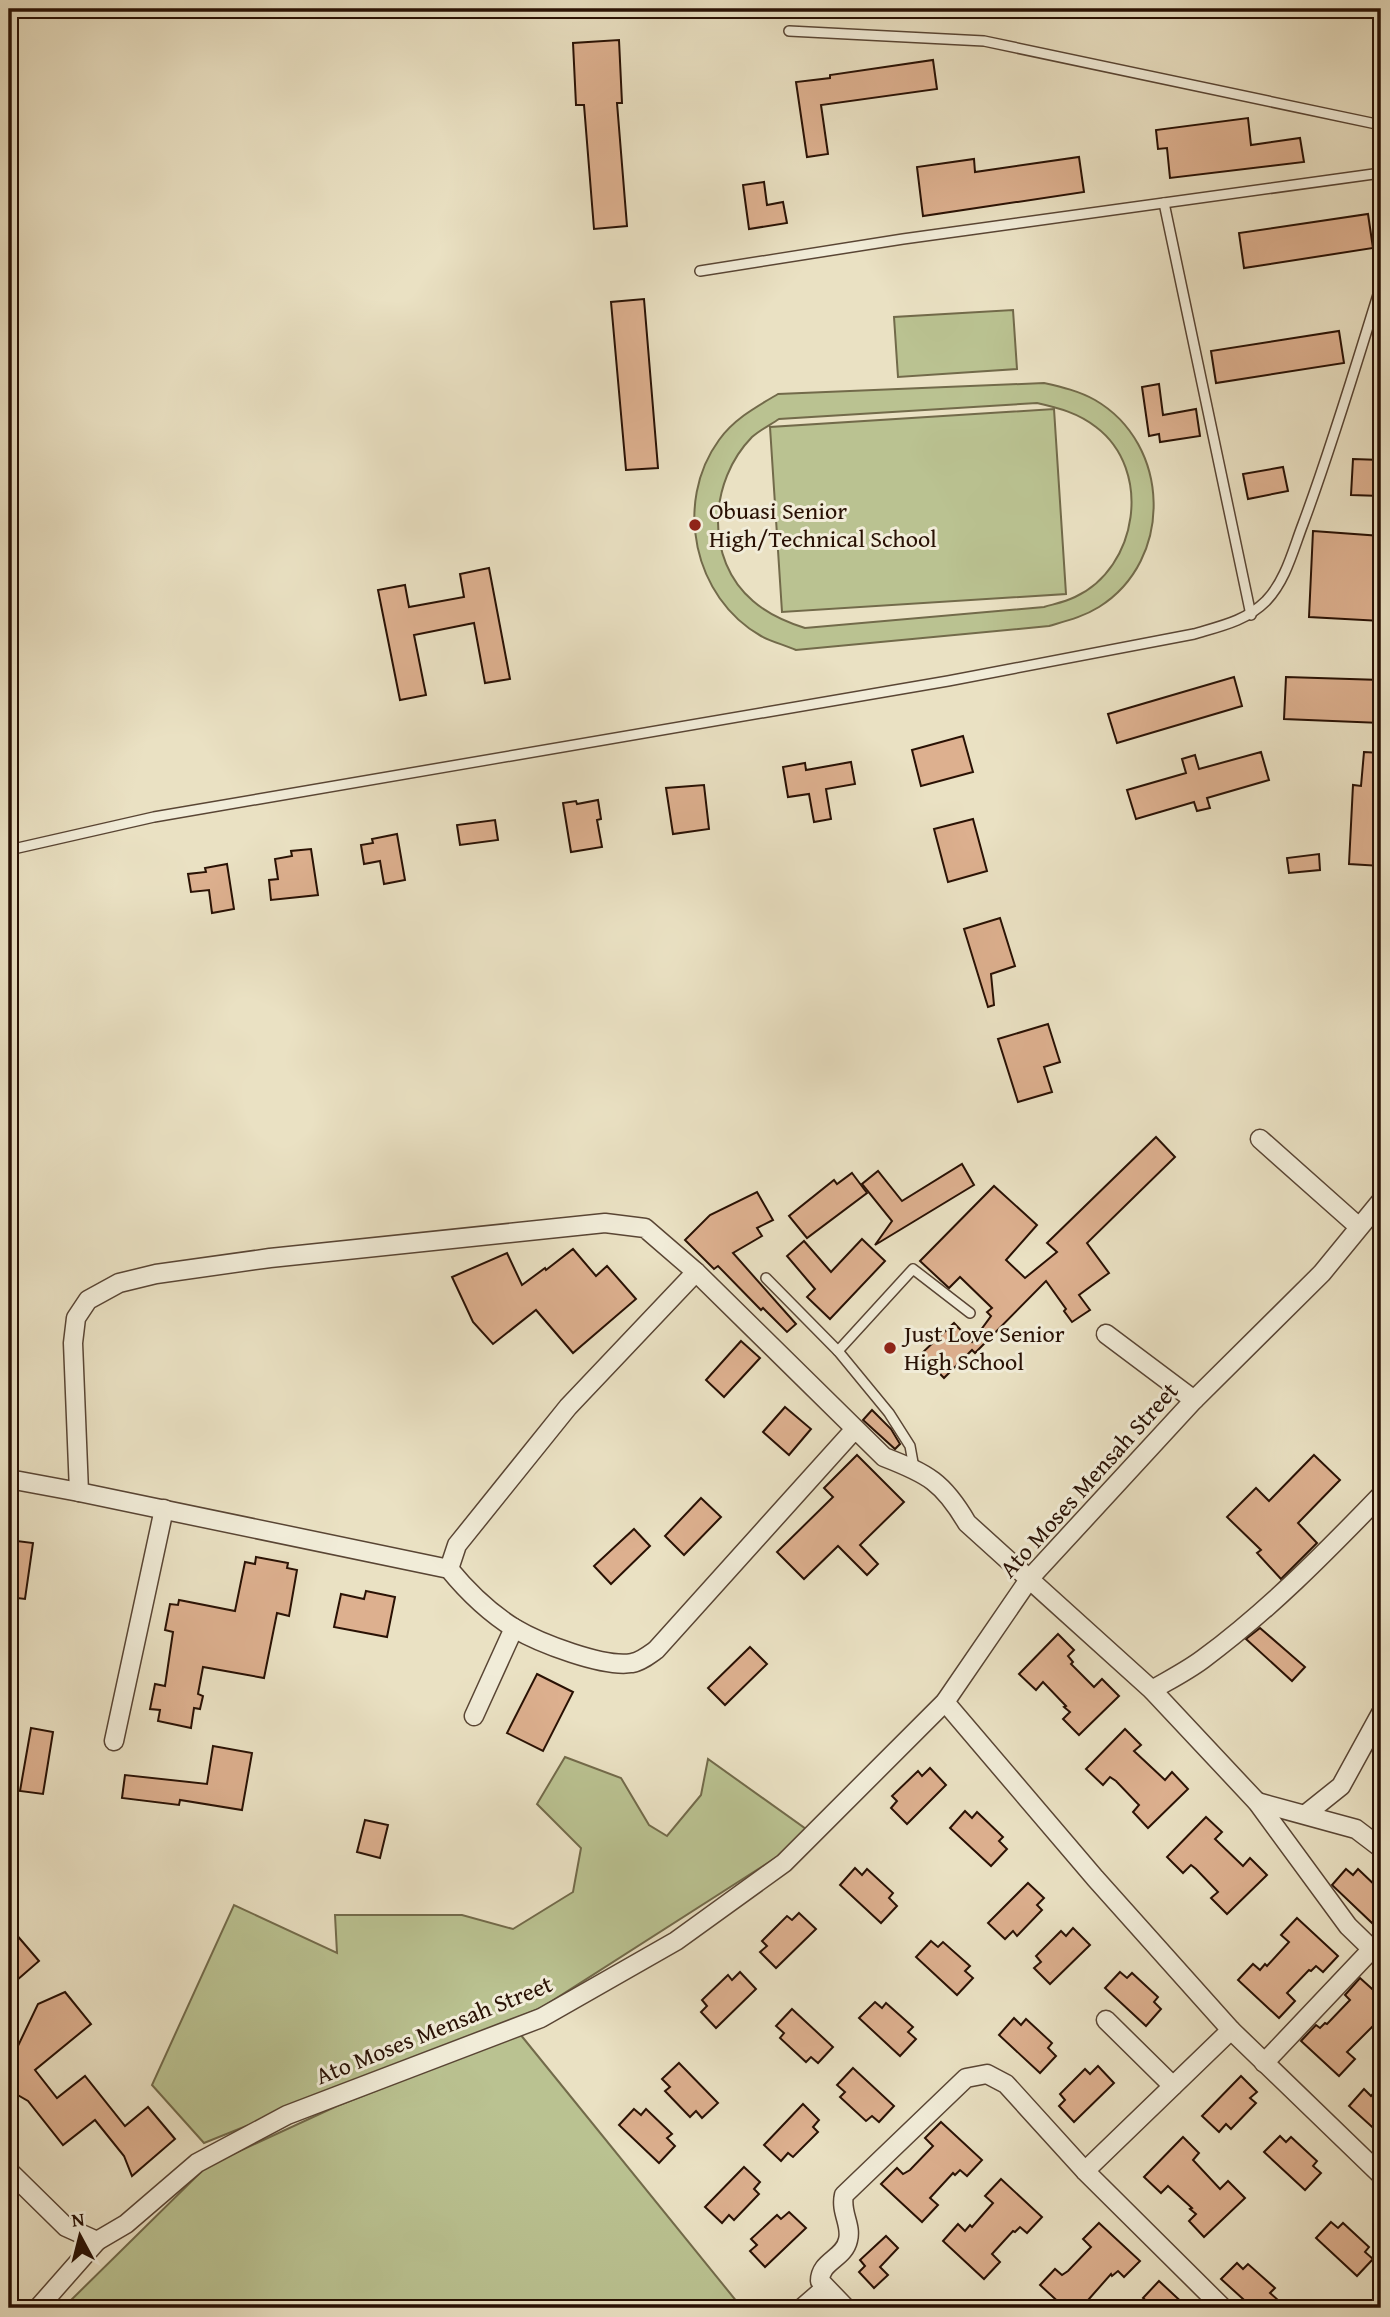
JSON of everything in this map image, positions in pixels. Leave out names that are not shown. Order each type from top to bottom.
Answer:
[{"type":"street","points":[[1260,1139],[1359,1227]]},
{"type":"street","name":"Ato Moses Mensah Street","points":[[38,2308],[97,2241],[126,2224],[197,2163],[287,2115],[541,2018],[676,1941],[784,1863],[945,1702],[1030,1578],[1194,1400],[1322,1273],[1381,1201]]},
{"type":"street","points":[[79,1492],[73,1343],[76,1318],[88,1300],[119,1283],[156,1274],[270,1258],[605,1223],[645,1228],[696,1272],[884,1457],[914,1468],[938,1483],[951,1497],[967,1523],[1152,1690],[1257,1802],[1348,1926],[1377,1954],[1264,2063]]},
{"type":"street","points":[[449,1569],[457,1545],[568,1406],[696,1272]]},
{"type":"street","points":[[1106,1334],[1194,1400]]},
{"type":"street","points":[[9,1479],[449,1569],[465,1588],[514,1628],[566,1651],[612,1665],[635,1663],[656,1650],[855,1429]]},
{"type":"street","points":[[1152,1690],[1201,1661],[1242,1628],[1326,1552],[1381,1495]]},
{"type":"street","points":[[114,1741],[164,1509]]},
{"type":"street","points":[[474,1716],[514,1628]]},
{"type":"street","points":[[945,1702],[1095,1878],[1231,2030],[1381,2175]]},
{"type":"street","points":[[1306,1814],[1341,1786],[1381,1713]]},
{"type":"street","points":[[1257,1802],[1356,1829],[1381,1848]]},
{"type":"street","points":[[1106,2020],[1173,2086]]},
{"type":"street","points":[[1085,2171],[1231,2030]]},
{"type":"street","points":[[846,2308],[820,2281],[823,2268],[844,2249],[848,2241],[849,2233],[841,2205],[844,2195],[966,2078],[987,2074],[1006,2084],[1085,2171],[1223,2308]]},
{"type":"street","points":[[9,2171],[66,2227],[97,2241]]},
{"type":"street","points":[[803,2308],[825,2288]]},
{"type":"lane","points":[[789,31],[984,41],[1381,125]]},
{"type":"lane","points":[[700,271],[903,239],[1381,173]]},
{"type":"lane","points":[[1164,203],[1251,615]]},
{"type":"lane","points":[[9,849],[154,817],[948,681],[1194,634],[1233,623],[1251,615],[1268,598],[1283,576],[1317,486],[1381,285]]},
{"type":"lane","points":[[838,1351],[913,1269],[970,1313]]},
{"type":"lane","points":[[766,1278],[838,1351],[889,1413],[910,1447],[914,1468]]},
{"type":"green space","points":[[1013,310],[1017,369],[898,377],[894,317]]},
{"type":"green space","points":[[1044,383],[1089,397],[1120,420],[1138,444],[1149,472],[1154,502],[1151,532],[1141,561],[1123,586],[1099,607],[1049,626],[796,650],[765,638],[738,619],[720,598],[706,574],[694,520],[697,492],[705,465],[719,440],[738,420],[778,394]],"holes":[[[1037,403],[1061,409],[1096,427],[1114,445],[1126,468],[1131,492],[1131,517],[1124,542],[1113,564],[1096,583],[1075,597],[1044,607],[805,628],[778,618],[759,606],[737,584],[726,564],[720,542],[720,497],[727,475],[738,455],[752,437],[779,419]]]},
{"type":"green space","points":[[1054,409],[1066,594],[782,612],[770,427]]},
{"type":"green space","points":[[565,1757],[621,1778],[649,1825],[667,1836],[701,1795],[708,1759],[813,1834],[541,2008],[204,2143],[152,2085],[234,1905],[337,1953],[335,1915],[462,1915],[513,1929],[573,1892],[581,1848],[537,1804]]},
{"type":"green space","points":[[520,2034],[742,2308],[63,2308],[207,2166],[337,2106]]},
{"type":"building","points":[[619,40],[622,103],[617,103],[627,226],[594,229],[584,105],[576,105],[573,43]]},
{"type":"building","points":[[933,60],[937,89],[821,105],[828,154],[807,157],[796,82]]},
{"type":"building","points":[[1248,118],[1251,145],[1300,138],[1304,162],[1170,178],[1167,148],[1158,149],[1156,130]]},
{"type":"building","points":[[1079,157],[1084,192],[923,216],[917,167],[974,159],[975,172]]},
{"type":"building","points":[[764,182],[767,205],[783,202],[787,223],[749,229],[743,185]]},
{"type":"building","points":[[1368,214],[1373,248],[1244,268],[1239,233]]},
{"type":"building","points":[[644,299],[658,468],[626,470],[611,302]]},
{"type":"building","points":[[1339,331],[1344,363],[1216,383],[1211,351]]},
{"type":"building","points":[[1159,384],[1163,415],[1196,409],[1200,436],[1160,442],[1159,434],[1149,436],[1142,387]]},
{"type":"building","points":[[1353,459],[1381,460],[1381,496],[1351,495]]},
{"type":"building","points":[[1283,467],[1288,491],[1248,499],[1243,474]]},
{"type":"building","points":[[1313,531],[1381,536],[1381,621],[1309,617]]},
{"type":"building","points":[[489,568],[510,679],[485,683],[474,623],[414,635],[426,695],[400,700],[378,590],[405,585],[409,607],[464,597],[460,574]]},
{"type":"building","points":[[1234,677],[1242,706],[1117,743],[1108,714]]},
{"type":"building","points":[[1286,677],[1381,680],[1381,723],[1284,719]]},
{"type":"building","points":[[963,736],[973,772],[921,786],[912,750]]},
{"type":"building","points":[[1261,752],[1269,780],[1207,798],[1210,808],[1197,811],[1194,802],[1136,819],[1127,790],[1186,773],[1182,759],[1195,755],[1199,769]]},
{"type":"building","points":[[1364,752],[1381,753],[1381,866],[1349,864],[1353,785],[1361,786]]},
{"type":"building","points":[[851,762],[855,784],[826,789],[831,819],[814,822],[809,794],[788,797],[783,767],[805,763],[806,770]]},
{"type":"building","points":[[704,785],[709,829],[673,834],[666,788]]},
{"type":"building","points":[[598,800],[601,819],[597,820],[602,847],[571,852],[563,803],[576,801],[577,804]]},
{"type":"building","points":[[973,819],[987,871],[948,882],[934,829]]},
{"type":"building","points":[[495,820],[498,840],[460,845],[457,825]]},
{"type":"building","points":[[397,834],[405,880],[384,884],[380,861],[364,864],[361,845],[373,843],[372,839]]},
{"type":"building","points":[[311,849],[318,895],[271,900],[269,880],[278,879],[275,859],[292,856],[291,851]]},
{"type":"building","points":[[1319,854],[1320,870],[1289,873],[1287,858]]},
{"type":"building","points":[[227,864],[234,909],[212,913],[209,890],[191,892],[188,874],[206,872],[205,868]]},
{"type":"building","points":[[1000,918],[1015,966],[991,974],[994,1005],[988,1007],[964,929]]},
{"type":"building","points":[[1048,1024],[1060,1062],[1044,1067],[1052,1092],[1018,1102],[998,1039]]},
{"type":"building","points":[[1156,1137],[1175,1157],[1087,1243],[1109,1273],[1079,1295],[1090,1310],[1072,1322],[1046,1281],[975,1353],[972,1350],[944,1378],[921,1354],[954,1323],[972,1342],[991,1316],[987,1312],[992,1308],[960,1277],[949,1288],[920,1261],[994,1186],[1037,1225],[1006,1260],[1025,1278],[1057,1252],[1047,1243]]},
{"type":"building","points":[[962,1164],[974,1185],[875,1245],[892,1221],[862,1184],[878,1171],[902,1201]]},
{"type":"building","points":[[852,1173],[867,1193],[807,1238],[789,1216],[834,1180],[837,1184]]},
{"type":"building","points":[[757,1192],[773,1220],[757,1228],[762,1236],[733,1253],[796,1324],[787,1332],[718,1266],[714,1269],[685,1240],[710,1215]]},
{"type":"building","points":[[862,1239],[885,1261],[830,1319],[807,1297],[815,1289],[787,1256],[804,1241],[831,1272]]},
{"type":"building","points":[[573,1249],[596,1276],[607,1266],[636,1299],[573,1353],[536,1310],[493,1344],[473,1322],[452,1277],[507,1253],[522,1285]]},
{"type":"building","points":[[741,1341],[760,1358],[724,1397],[706,1380]]},
{"type":"building","points":[[785,1407],[811,1429],[789,1455],[763,1432]]},
{"type":"building","points":[[872,1410],[891,1429],[900,1444],[895,1449],[863,1420]]},
{"type":"building","points":[[857,1455],[904,1502],[860,1545],[878,1564],[867,1575],[838,1546],[804,1579],[777,1552],[833,1497],[824,1488]]},
{"type":"building","points":[[1314,1455],[1340,1480],[1298,1523],[1317,1543],[1281,1579],[1257,1553],[1261,1550],[1227,1517],[1256,1488],[1269,1501]]},
{"type":"building","points":[[701,1498],[721,1517],[684,1555],[665,1536]]},
{"type":"building","points":[[634,1529],[650,1546],[611,1584],[594,1566]]},
{"type":"building","points":[[9,1540],[33,1543],[25,1599],[9,1597]]},
{"type":"building","points":[[256,1557],[288,1563],[287,1568],[297,1570],[289,1616],[277,1613],[264,1678],[203,1667],[198,1694],[203,1696],[200,1709],[194,1708],[191,1728],[158,1721],[160,1710],[150,1709],[155,1684],[165,1686],[173,1632],[165,1630],[170,1604],[178,1605],[179,1600],[235,1611],[245,1562],[255,1564]]},
{"type":"building","points":[[366,1591],[395,1597],[387,1637],[334,1627],[341,1594],[364,1599]]},
{"type":"building","points":[[1260,1628],[1305,1667],[1292,1681],[1246,1639]]},
{"type":"building","points":[[1058,1634],[1074,1650],[1068,1656],[1073,1662],[1071,1664],[1094,1687],[1102,1679],[1119,1696],[1079,1735],[1063,1719],[1070,1712],[1064,1707],[1066,1706],[1043,1682],[1036,1690],[1019,1674]]},
{"type":"building","points":[[750,1647],[767,1664],[725,1705],[708,1688]]},
{"type":"building","points":[[537,1674],[573,1692],[543,1751],[507,1733]]},
{"type":"building","points":[[31,1728],[53,1732],[43,1794],[20,1791]]},
{"type":"building","points":[[1125,1729],[1141,1745],[1134,1751],[1165,1780],[1172,1772],[1188,1789],[1148,1828],[1133,1812],[1139,1805],[1116,1781],[1110,1777],[1103,1785],[1086,1769]]},
{"type":"building","points":[[213,1746],[252,1753],[242,1810],[180,1800],[179,1805],[122,1798],[125,1775],[207,1784]]},
{"type":"building","points":[[930,1768],[946,1785],[907,1824],[891,1808],[897,1801],[892,1796],[918,1771],[922,1776]]},
{"type":"building","points":[[965,1811],[972,1818],[977,1812],[1003,1837],[999,1841],[1007,1849],[991,1866],[950,1828]]},
{"type":"building","points":[[1206,1817],[1222,1832],[1215,1839],[1243,1866],[1250,1858],[1267,1875],[1227,1914],[1211,1898],[1218,1892],[1196,1869],[1191,1865],[1183,1873],[1167,1857]]},
{"type":"building","points":[[365,1820],[388,1825],[380,1858],[357,1852]]},
{"type":"building","points":[[855,1868],[862,1875],[867,1869],[893,1893],[889,1898],[897,1906],[881,1923],[840,1885]]},
{"type":"building","points":[[1346,1869],[1353,1875],[1358,1869],[1381,1891],[1381,1913],[1372,1923],[1332,1885]]},
{"type":"building","points":[[1028,1883],[1044,1898],[1037,1905],[1042,1910],[1017,1936],[1013,1931],[1005,1939],[988,1923]]},
{"type":"building","points":[[799,1913],[816,1929],[776,1968],[760,1952],[767,1946],[762,1941],[787,1916],[792,1920]]},
{"type":"building","points":[[1297,1918],[1338,1956],[1323,1972],[1316,1966],[1309,1970],[1287,1993],[1295,2001],[1279,2018],[1238,1980],[1253,1964],[1260,1970],[1265,1964],[1267,1966],[1289,1942],[1281,1935]]},
{"type":"building","points":[[9,1926],[39,1961],[9,1987]]},
{"type":"building","points":[[1073,1928],[1090,1945],[1050,1984],[1034,1968],[1041,1962],[1036,1956],[1061,1931],[1066,1936]]},
{"type":"building","points":[[931,1941],[938,1947],[943,1942],[970,1966],[965,1971],[973,1978],[957,1995],[916,1957]]},
{"type":"building","points":[[740,1972],[756,1989],[716,2028],[701,2012],[707,2006],[702,2000],[728,1975],[732,1980]]},
{"type":"building","points":[[1120,1972],[1127,1978],[1132,1973],[1158,1997],[1154,2002],[1161,2009],[1146,2026],[1105,1988]]},
{"type":"building","points":[[1360,1978],[1381,1997],[1381,2018],[1347,2052],[1355,2059],[1339,2076],[1301,2041],[1316,2025],[1320,2028],[1327,2024],[1350,2000],[1345,1995]]},
{"type":"building","points":[[65,1992],[91,2024],[35,2070],[57,2098],[85,2076],[125,2126],[148,2107],[175,2139],[132,2176],[124,2156],[95,2120],[63,2145],[28,2101],[9,2090],[9,2036],[17,2048],[38,2004]]},
{"type":"building","points":[[875,2002],[882,2008],[886,2003],[913,2027],[908,2032],[916,2039],[900,2056],[859,2018]]},
{"type":"building","points":[[792,2009],[833,2047],[818,2063],[811,2057],[806,2062],[780,2038],[784,2033],[776,2026]]},
{"type":"building","points":[[1014,2018],[1021,2025],[1026,2019],[1052,2043],[1048,2048],[1056,2056],[1040,2073],[999,2035]]},
{"type":"building","points":[[679,2063],[718,2103],[702,2118],[696,2111],[690,2117],[665,2091],[670,2087],[662,2079]]},
{"type":"building","points":[[1098,2066],[1114,2083],[1074,2122],[1059,2106],[1065,2100],[1060,2094],[1085,2069],[1090,2074]]},
{"type":"building","points":[[853,2068],[894,2106],[879,2122],[872,2116],[866,2121],[840,2097],[845,2092],[837,2085]]},
{"type":"building","points":[[1241,2076],[1257,2092],[1250,2098],[1256,2103],[1231,2129],[1226,2124],[1219,2132],[1202,2116]]},
{"type":"building","points":[[1381,2085],[1381,2135],[1349,2106],[1364,2089],[1371,2096]]},
{"type":"building","points":[[803,2104],[819,2120],[813,2127],[818,2132],[793,2157],[788,2153],[781,2161],[764,2145]]},
{"type":"building","points":[[634,2109],[641,2115],[646,2109],[672,2134],[667,2138],[675,2146],[659,2163],[619,2125]]},
{"type":"building","points":[[941,2122],[982,2160],[967,2176],[960,2170],[955,2175],[953,2173],[930,2198],[938,2205],[922,2222],[881,2184],[897,2168],[903,2174],[910,2170],[933,2146],[925,2138]]},
{"type":"building","points":[[1280,2136],[1286,2142],[1291,2137],[1317,2161],[1313,2166],[1321,2173],[1305,2190],[1264,2152]]},
{"type":"building","points":[[1183,2137],[1199,2153],[1193,2160],[1220,2189],[1228,2181],[1245,2198],[1204,2237],[1189,2221],[1196,2214],[1190,2209],[1192,2208],[1168,2186],[1161,2193],[1144,2177]]},
{"type":"building","points":[[744,2167],[760,2182],[754,2189],[759,2194],[734,2220],[729,2215],[722,2223],[705,2207]]},
{"type":"building","points":[[1001,2179],[1042,2217],[1027,2233],[1020,2227],[1013,2231],[992,2254],[1000,2262],[984,2279],[943,2241],[958,2224],[965,2231],[970,2225],[972,2227],[993,2203],[985,2196]]},
{"type":"building","points":[[789,2212],[806,2228],[765,2267],[750,2251],[757,2245],[751,2239],[777,2215],[781,2219]]},
{"type":"building","points":[[1331,2222],[1338,2228],[1343,2223],[1369,2247],[1365,2252],[1373,2259],[1357,2276],[1316,2238]]},
{"type":"building","points":[[1099,2223],[1140,2261],[1124,2277],[1118,2271],[1112,2276],[1111,2274],[1089,2299],[1099,2308],[1065,2308],[1040,2285],[1055,2269],[1062,2275],[1068,2271],[1091,2247],[1083,2239]]},
{"type":"building","points":[[886,2236],[898,2248],[880,2267],[888,2275],[874,2288],[859,2272],[865,2266],[860,2260]]},
{"type":"building","points":[[1237,2263],[1243,2269],[1248,2264],[1275,2288],[1270,2293],[1278,2300],[1271,2308],[1253,2308],[1221,2279]]},
{"type":"building","points":[[1159,2281],[1188,2308],[1154,2308],[1143,2298]]},
{"type":"place","name":"Obuasi Senior High/Technical School","points":[[695,525]]},
{"type":"place","name":"Just Love Senior High School","points":[[890,1348]]}]
